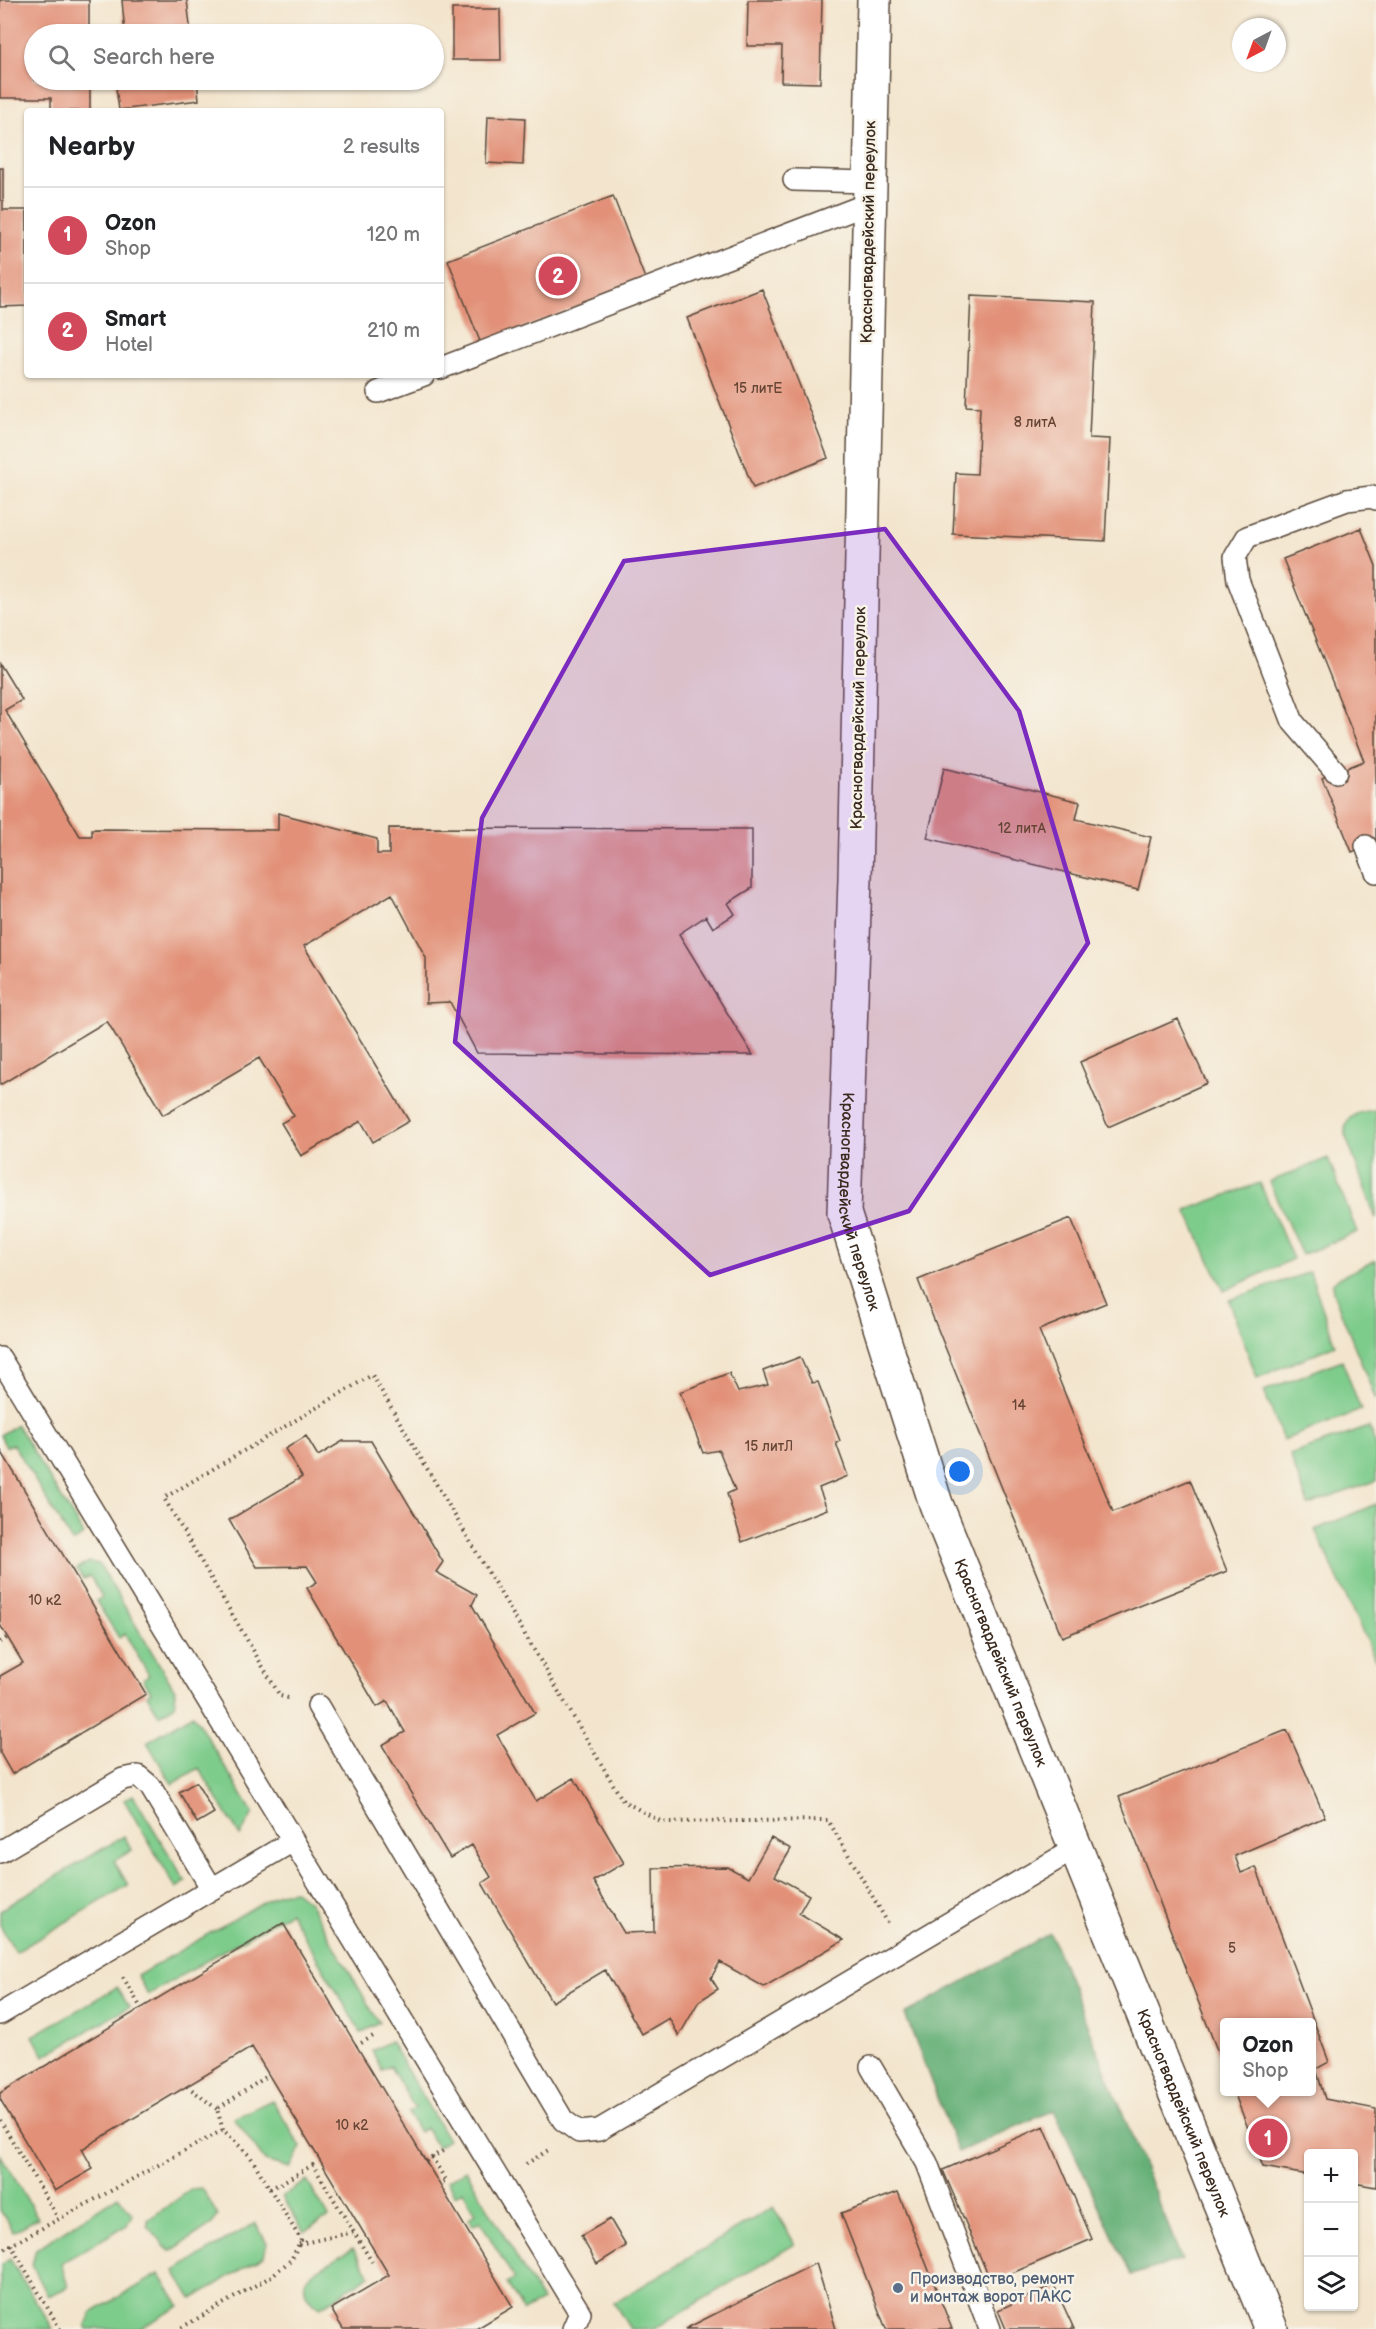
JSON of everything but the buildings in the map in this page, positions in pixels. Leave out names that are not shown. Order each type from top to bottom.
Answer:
[{"type":"street","name":"Красногвардейский переулок","points":[[874,0],[855,891],[844,1213],[936,1504],[1271,2329]]},
{"type":"lane","points":[[794,180],[870,193]]},
{"type":"lane","points":[[444,367],[870,193]]},
{"type":"lane","points":[[378,392],[416,378]]},
{"type":"lane","points":[[1336,772],[1293,722],[1238,580],[1235,557],[1247,537],[1347,500],[1372,497],[1376,499]]},
{"type":"lane","points":[[1365,846],[1376,872]]},
{"type":"lane","points":[[0,1358],[580,2313],[573,2329]]},
{"type":"lane","points":[[318,1706],[563,2120],[579,2132],[599,2130],[1076,1848]]},
{"type":"lane","points":[[0,1852],[123,1779],[138,1776],[150,1786],[212,1889]]},
{"type":"lane","points":[[0,2014],[293,1841]]},
{"type":"lane","points":[[871,2067],[927,2163],[990,2329]]},
{"type":"path","points":[[318,1706],[280,1696],[164,1498],[372,1375],[624,1801],[662,1822],[828,1820],[904,1950]]},
{"type":"path","points":[[0,1642],[8,1637]]},
{"type":"path","points":[[119,1971],[141,2008]]},
{"type":"path","points":[[217,2109],[269,2075]]},
{"type":"path","points":[[179,2329],[270,2277],[291,2260],[301,2240],[250,2156],[223,2130],[217,2109],[188,2086]]},
{"type":"path","points":[[0,2120],[58,2218]]},
{"type":"path","points":[[0,2252],[58,2218],[223,2130]]},
{"type":"path","points":[[500,2180],[579,2132]]},
{"type":"path","points":[[426,2162],[448,2148]]},
{"type":"path","points":[[432,2157],[446,2181],[439,2184]]},
{"type":"path","points":[[270,2189],[313,2165],[372,2262]]},
{"type":"path","points":[[333,2198],[340,2194]]},
{"type":"path","points":[[298,2244],[354,2232]]},
{"type":"path","points":[[11,2246],[60,2329]]},
{"type":"path","points":[[366,2251],[373,2249]]},
{"type":"highlighted area","points":[[885,529],[1019,711],[1088,943],[909,1211],[710,1275],[455,1042],[482,818],[624,561]]},
{"type":"green space","points":[[1376,1110],[1376,1219],[1345,1134],[1345,1128],[1354,1115]]},
{"type":"green space","points":[[1328,1158],[1357,1232],[1302,1255],[1269,1182]]},
{"type":"green space","points":[[1260,1183],[1293,1259],[1224,1291],[1186,1210]]},
{"type":"green space","points":[[1376,1260],[1376,1400],[1333,1292],[1332,1284],[1338,1278]]},
{"type":"green space","points":[[1310,1272],[1335,1345],[1257,1378],[1229,1300]]},
{"type":"green space","points":[[1342,1360],[1361,1410],[1283,1440],[1264,1391]]},
{"type":"green space","points":[[17,1425],[84,1535],[72,1542],[13,1444],[6,1447],[0,1435]]},
{"type":"green space","points":[[1369,1427],[1376,1446],[1376,1481],[1308,1505],[1290,1455]]},
{"type":"green space","points":[[1376,1504],[1376,1661],[1315,1530]]},
{"type":"green space","points":[[89,1562],[99,1564],[176,1692],[174,1706],[159,1715],[147,1695],[151,1692],[143,1679],[149,1675],[125,1634],[119,1638],[96,1601],[102,1597],[90,1576],[83,1579],[77,1569]]},
{"type":"green space","points":[[193,1714],[253,1813],[240,1836],[199,1768],[172,1784],[147,1742]]},
{"type":"green space","points":[[133,1795],[186,1882],[176,1888],[124,1800]]},
{"type":"green space","points":[[124,1836],[132,1850],[114,1861],[128,1885],[16,1952],[0,1926],[0,1910]]},
{"type":"green space","points":[[295,1891],[309,1902],[379,2023],[361,2033],[290,1912],[148,1995],[137,1976],[278,1893]]},
{"type":"green space","points":[[1050,1933],[1182,2260],[1131,2275],[1054,2110],[958,2152],[905,2014]]},
{"type":"green space","points":[[117,1987],[129,2007],[44,2056],[33,2036]]},
{"type":"green space","points":[[390,2041],[448,2140],[437,2147],[426,2128],[419,2132],[408,2113],[415,2109],[390,2066],[382,2070],[372,2051]]},
{"type":"green space","points":[[272,2100],[301,2147],[290,2168],[265,2161],[234,2118]]},
{"type":"green space","points":[[0,2154],[38,2218],[13,2232],[0,2210]]},
{"type":"green space","points":[[466,2170],[542,2301],[523,2311],[507,2283],[514,2278],[480,2221],[473,2225],[469,2218],[476,2213],[463,2191],[455,2195],[447,2181]]},
{"type":"green space","points":[[307,2181],[329,2217],[304,2232],[282,2196]]},
{"type":"green space","points":[[202,2188],[218,2216],[212,2224],[171,2251],[148,2226],[148,2220],[192,2189]]},
{"type":"green space","points":[[118,2196],[132,2214],[127,2225],[61,2263],[68,2287],[48,2296],[32,2265],[36,2249]]},
{"type":"green space","points":[[773,2207],[795,2244],[654,2329],[630,2329],[614,2303]]},
{"type":"green space","points":[[255,2223],[267,2243],[264,2256],[192,2299],[175,2271]]},
{"type":"green space","points":[[353,2248],[370,2275],[321,2307],[313,2302],[307,2296],[305,2280],[312,2273]]},
{"type":"green space","points":[[10,2259],[53,2329],[2,2329],[0,2325],[0,2265]]},
{"type":"green space","points":[[159,2274],[180,2306],[139,2329],[88,2329],[86,2325],[91,2313]]},
{"type":"place","name":"Smart","points":[[558,276]]},
{"type":"place","name":"Ozon","points":[[1268,2138]]},
{"type":"place","name":"Производство, ремонт и монтаж ворот ПАКС","points":[[898,2288]]}]
